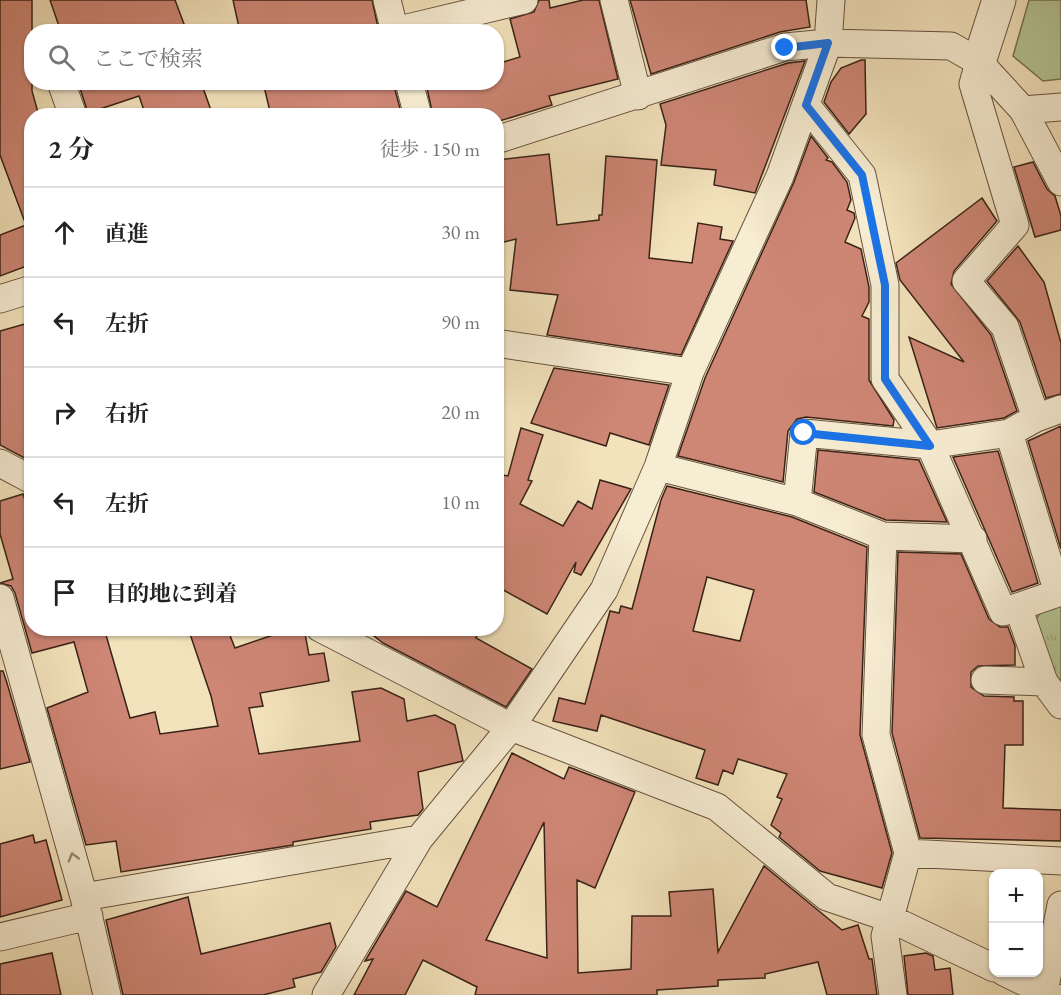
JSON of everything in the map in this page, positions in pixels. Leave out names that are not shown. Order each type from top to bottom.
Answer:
[{"type":"street","points":[[387,0],[393,24]]},
{"type":"street","points":[[614,0],[638,96]]},
{"type":"street","points":[[326,995],[419,839],[511,727],[604,590],[658,467],[690,372],[780,176],[828,43],[831,0]]},
{"type":"street","points":[[999,0],[973,84],[1016,225],[966,281],[1005,327],[1036,418]]},
{"type":"street","points":[[423,24],[510,2]]},
{"type":"street","points":[[504,138],[785,48],[828,43],[951,46],[980,62],[1023,110],[1061,182]]},
{"type":"street","points":[[64,90],[70,108]]},
{"type":"street","points":[[411,90],[416,108]]},
{"type":"street","points":[[806,105],[862,175],[885,285],[885,379],[930,446],[973,539],[1003,612],[1060,593],[1009,433]]},
{"type":"street","points":[[1023,110],[1061,107]]},
{"type":"street","points":[[0,299],[24,292]]},
{"type":"street","points":[[504,344],[690,372]]},
{"type":"street","points":[[797,502],[804,433],[930,446],[1009,433],[1036,418],[1061,409]]},
{"type":"street","points":[[0,463],[24,476]]},
{"type":"street","points":[[658,467],[797,502],[882,536],[973,539]]},
{"type":"street","points":[[882,536],[876,735],[908,853],[885,936],[893,995]]},
{"type":"street","points":[[0,598],[87,906],[107,995]]},
{"type":"street","points":[[1018,607],[1044,682],[1061,705]]},
{"type":"street","points":[[335,636],[511,727],[717,807],[826,897],[889,918],[989,966]]},
{"type":"street","points":[[985,680],[1044,682]]},
{"type":"street","points":[[0,937],[87,906],[419,839]]},
{"type":"street","points":[[908,853],[1061,861]]},
{"type":"street","points":[[1014,977],[1047,993],[1061,905]]},
{"type":"green space","points":[[1029,0],[1061,0],[1061,79],[1043,81],[1013,56]]},
{"type":"green space","points":[[1061,601],[1061,692],[1032,625],[1045,606]]},
{"type":"building","points":[[0,0],[32,0],[32,24],[24,24],[24,90],[32,90],[37,108],[24,108],[24,220],[0,155]]},
{"type":"building","points":[[50,0],[175,0],[184,24],[58,24]]},
{"type":"building","points":[[233,0],[372,0],[377,24],[238,24]]},
{"type":"building","points":[[539,0],[549,0],[550,8],[583,0],[599,0],[618,79],[549,96],[552,105],[504,120],[504,108],[431,108],[427,90],[504,90],[504,62],[520,57],[510,19],[534,12]]},
{"type":"building","points":[[630,0],[806,0],[810,27],[780,32],[651,74]]},
{"type":"building","points":[[865,60],[866,114],[849,134],[824,102],[831,82],[841,68]]},
{"type":"building","points":[[805,61],[755,193],[714,185],[716,170],[661,165],[666,125],[660,104],[788,63]]},
{"type":"building","points":[[81,90],[204,90],[210,108],[143,108],[139,96],[103,108],[86,108]]},
{"type":"building","points":[[265,90],[395,90],[400,108],[269,108]]},
{"type":"building","points":[[811,136],[828,158],[826,160],[832,162],[847,182],[851,200],[847,210],[854,213],[855,218],[845,242],[861,249],[869,287],[869,302],[862,316],[869,319],[869,380],[894,420],[893,426],[806,417],[797,419],[788,431],[783,482],[678,456],[705,378],[794,182]]},
{"type":"building","points":[[549,154],[557,225],[599,220],[599,215],[602,215],[606,156],[657,160],[649,258],[692,263],[698,223],[722,227],[720,239],[733,241],[681,355],[547,335],[558,295],[510,290],[516,239],[504,242],[504,159]]},
{"type":"building","points":[[1033,162],[1047,189],[1055,196],[1061,216],[1061,230],[1035,237],[1014,167]]},
{"type":"building","points":[[982,198],[997,221],[954,271],[951,284],[991,335],[1017,411],[1004,418],[937,428],[909,337],[964,362],[900,280],[896,263]]},
{"type":"building","points":[[24,226],[24,267],[0,276],[0,235]]},
{"type":"building","points":[[1018,246],[1044,282],[1061,343],[1061,394],[1046,398],[1020,322],[987,281]]},
{"type":"building","points":[[24,324],[24,458],[0,445],[0,331]]},
{"type":"building","points":[[554,368],[669,385],[649,445],[610,433],[606,446],[531,423]]},
{"type":"building","points":[[1061,426],[1061,549],[1028,441]]},
{"type":"building","points":[[521,428],[543,435],[528,480],[532,481],[520,504],[563,526],[578,501],[592,509],[600,480],[631,489],[581,575],[574,572],[576,562],[547,614],[504,590],[504,475],[508,476]]},
{"type":"building","points":[[818,450],[919,460],[947,522],[886,520],[814,492]]},
{"type":"building","points":[[998,451],[1038,583],[1012,592],[953,457]]},
{"type":"building","points":[[667,486],[792,517],[867,547],[860,735],[892,853],[882,888],[820,871],[779,837],[781,833],[771,825],[782,799],[777,797],[787,774],[738,759],[733,774],[723,770],[718,785],[696,778],[705,750],[601,715],[597,731],[553,721],[559,698],[585,704],[610,611],[619,613],[621,606],[632,609],[661,500]],"holes":[[[707,577],[754,590],[740,641],[693,631]]]},
{"type":"building","points":[[23,494],[24,497],[24,625],[11,586],[0,583],[13,579],[0,534],[0,501]]},
{"type":"building","points":[[898,552],[961,554],[989,619],[1000,627],[1008,627],[1015,646],[1015,665],[978,666],[971,672],[971,687],[984,696],[1014,697],[1014,701],[1023,701],[1023,745],[1005,745],[1003,808],[1061,810],[1061,841],[920,838],[892,733]]},
{"type":"building","points":[[27,636],[106,636],[130,718],[155,712],[160,734],[218,726],[211,696],[191,636],[230,636],[235,648],[270,636],[305,636],[309,655],[324,653],[329,681],[260,693],[263,706],[249,708],[259,754],[360,741],[352,692],[381,688],[404,699],[407,721],[435,715],[455,725],[463,761],[418,772],[423,809],[418,815],[370,822],[371,829],[293,842],[293,845],[121,872],[116,841],[86,845],[47,708],[88,692],[74,642],[32,653]]},
{"type":"building","points":[[374,636],[477,636],[476,638],[532,669],[506,707],[383,643]]},
{"type":"building","points":[[0,671],[3,671],[7,683],[30,762],[0,769]]},
{"type":"building","points":[[512,753],[564,779],[569,767],[635,792],[595,888],[577,880],[578,973],[631,969],[632,916],[671,916],[669,892],[713,889],[718,952],[764,866],[842,930],[858,925],[869,959],[872,959],[877,995],[827,995],[818,962],[765,974],[765,978],[718,980],[718,986],[657,990],[657,995],[475,995],[477,987],[423,960],[405,995],[354,995],[373,959],[365,961],[406,891],[437,907]],"holes":[[[544,822],[547,958],[486,940]]]},
{"type":"building","points":[[33,835],[35,843],[46,840],[62,900],[0,917],[0,844]]},
{"type":"building","points":[[188,897],[201,954],[330,923],[336,947],[321,972],[293,979],[295,987],[263,995],[123,995],[106,920]]},
{"type":"building","points":[[52,953],[61,995],[0,995],[0,964]]},
{"type":"building","points":[[926,953],[933,956],[935,970],[950,968],[953,995],[908,995],[904,956]]},
{"type":"route","points":[[785,48],[828,43],[806,105],[862,175],[885,285],[885,379],[930,446],[804,433]]}]
